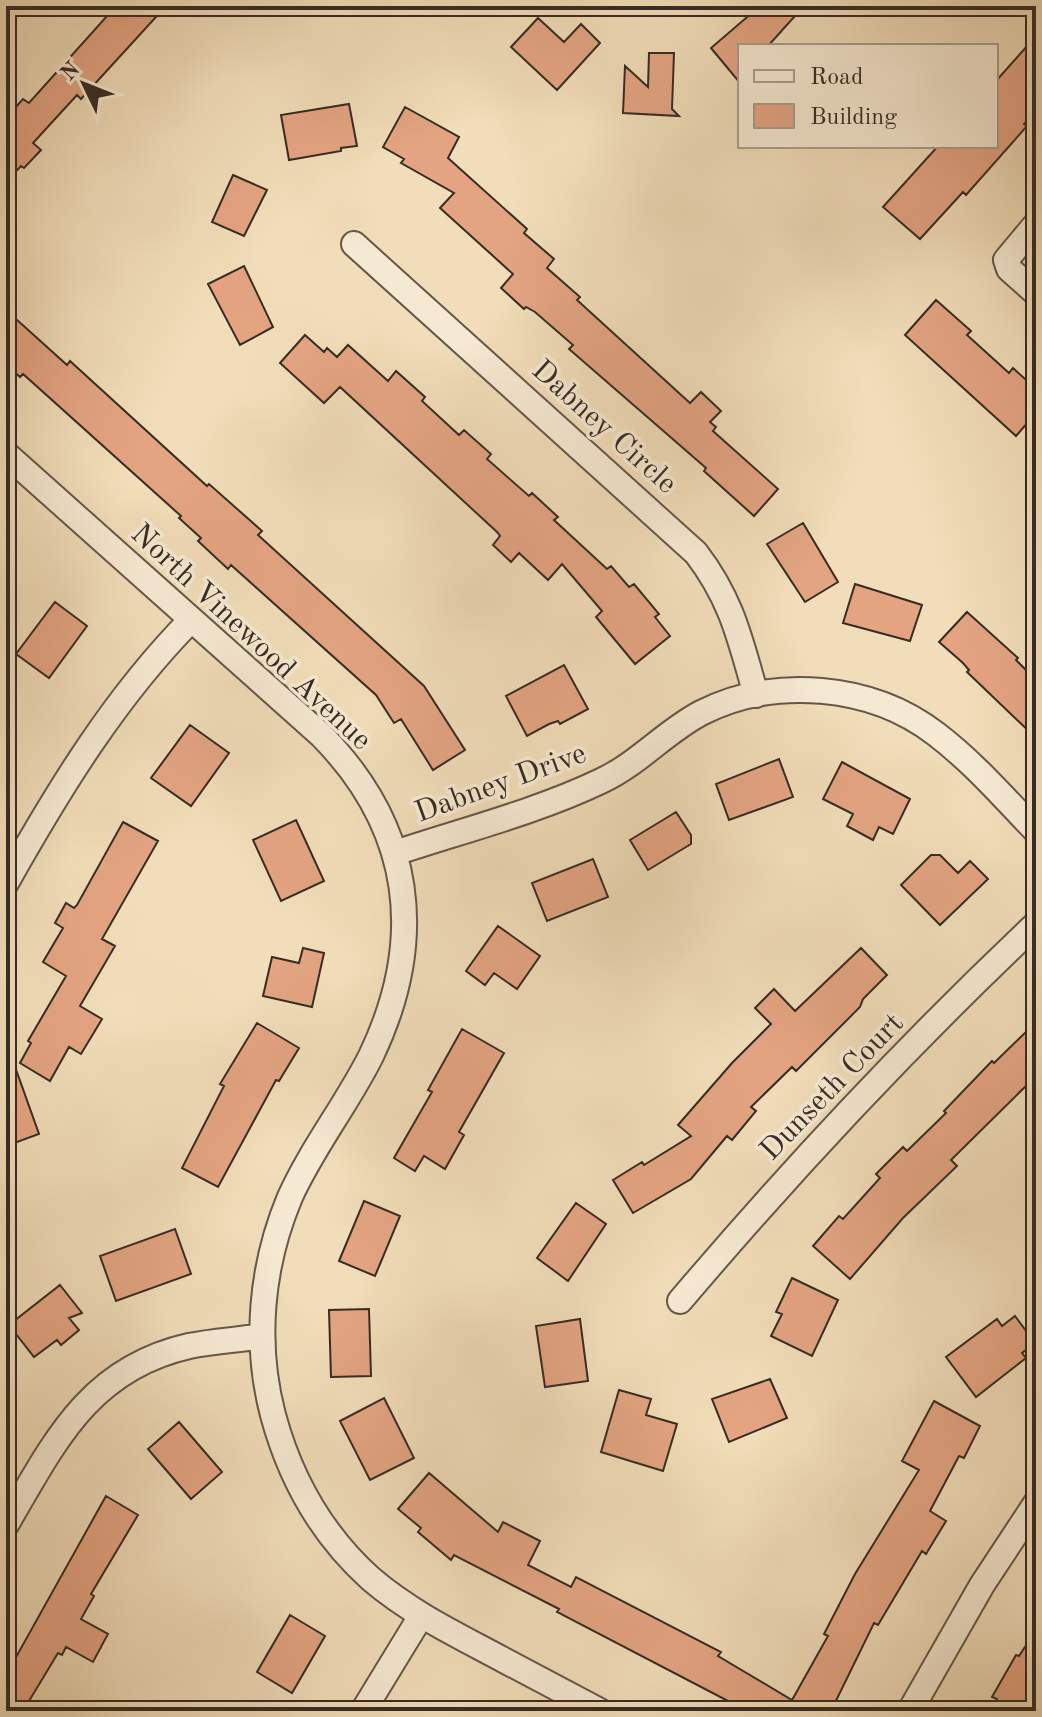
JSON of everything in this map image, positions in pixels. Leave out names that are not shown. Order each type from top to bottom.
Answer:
[{"type":"street","points":[[1036,224],[1006,260],[1009,269],[1036,293]]},
{"type":"street","name":"Dabney Circle","points":[[354,244],[696,553],[723,593],[733,615],[756,695]]},
{"type":"street","name":"North Vinewood Avenue","points":[[6,454],[341,756],[366,789],[395,853],[404,896],[403,960],[391,1004],[370,1058],[300,1176],[268,1267],[262,1308],[262,1336],[269,1402],[280,1441],[302,1491],[348,1556],[388,1593],[421,1616],[600,1711]]},
{"type":"street","points":[[6,883],[50,806],[112,711],[191,620]]},
{"type":"street","name":"Dabney Drive","points":[[395,853],[564,797],[603,780],[632,762],[680,724],[713,708],[756,695],[794,689],[861,698],[899,712],[934,732],[955,749],[1036,831]]},
{"type":"street","name":"Dunseth Court","points":[[680,1301],[818,1143],[901,1056],[1036,924]]},
{"type":"street","points":[[6,1525],[74,1415],[104,1386],[151,1359],[190,1346],[262,1336]]},
{"type":"street","points":[[910,1711],[982,1585],[1036,1503]]},
{"type":"street","points":[[363,1711],[421,1616]]},
{"type":"building","points":[[116,6],[166,6],[81,99],[77,95],[33,143],[41,150],[6,182],[6,118],[23,99],[29,103]]},
{"type":"building","points":[[760,6],[804,6],[770,44],[738,44],[738,81],[711,48]]},
{"type":"building","points":[[538,18],[564,42],[581,24],[600,43],[557,90],[511,47]]},
{"type":"building","points":[[1036,36],[1036,111],[1024,124],[1027,126],[966,195],[963,192],[920,239],[883,207],[936,148],[998,148],[998,79]]},
{"type":"building","points":[[649,53],[674,53],[672,109],[679,116],[623,113],[625,66],[648,87]]},
{"type":"building","points":[[349,104],[357,146],[289,160],[281,115]]},
{"type":"building","points":[[405,107],[459,137],[448,158],[527,229],[524,233],[554,259],[547,268],[580,297],[577,300],[690,403],[701,392],[721,411],[710,422],[716,427],[713,431],[778,489],[754,516],[704,471],[706,468],[569,349],[573,345],[501,288],[513,274],[440,208],[454,193],[401,163],[404,159],[383,147]]},
{"type":"building","points":[[233,175],[267,190],[244,236],[212,222]]},
{"type":"building","points":[[244,266],[273,327],[240,345],[208,284]]},
{"type":"building","points":[[936,300],[971,331],[967,335],[1009,373],[1013,368],[1036,389],[1036,413],[1016,436],[905,335]]},
{"type":"building","points":[[6,310],[67,365],[70,361],[207,486],[209,484],[262,531],[258,535],[424,686],[465,750],[433,770],[401,719],[394,723],[376,695],[231,565],[228,569],[198,541],[201,538],[179,518],[181,516],[23,374],[20,377],[6,364]]},
{"type":"building","points":[[305,335],[324,352],[327,348],[337,357],[348,345],[388,381],[396,371],[425,397],[422,401],[459,435],[464,430],[491,454],[487,459],[529,496],[532,493],[558,517],[554,520],[607,569],[611,566],[629,587],[634,584],[659,614],[655,617],[670,636],[635,664],[596,617],[602,611],[562,564],[548,580],[519,553],[511,562],[493,545],[500,536],[497,532],[340,387],[324,403],[280,363]]},
{"type":"building","points":[[803,523],[838,582],[805,602],[767,544]]},
{"type":"building","points":[[855,584],[922,605],[910,641],[843,623]]},
{"type":"building","points":[[55,602],[87,626],[49,678],[16,654]]},
{"type":"building","points":[[967,612],[1018,658],[1016,660],[1036,680],[1036,738],[939,642]]},
{"type":"building","points":[[564,665],[588,709],[527,736],[506,696]]},
{"type":"building","points":[[190,725],[229,753],[191,806],[151,778]]},
{"type":"building","points":[[779,759],[793,797],[729,820],[716,784]]},
{"type":"building","points":[[842,762],[910,799],[893,834],[879,827],[873,840],[847,826],[853,814],[823,799]]},
{"type":"building","points":[[676,812],[691,835],[691,844],[648,870],[630,840]]},
{"type":"building","points":[[296,820],[324,881],[281,901],[253,840]]},
{"type":"building","points":[[123,822],[158,841],[102,939],[115,946],[80,1006],[102,1019],[81,1054],[69,1047],[50,1081],[20,1063],[31,1043],[28,1041],[66,976],[43,962],[63,928],[55,923],[66,903],[74,908],[77,905]]},
{"type":"building","points":[[931,855],[940,855],[958,873],[970,861],[988,879],[940,925],[901,885]]},
{"type":"building","points":[[593,859],[608,897],[547,921],[532,883]]},
{"type":"building","points":[[498,926],[540,956],[517,989],[494,973],[485,985],[466,971]]},
{"type":"building","points":[[303,948],[324,953],[312,1007],[263,996],[272,957],[299,963]]},
{"type":"building","points":[[861,948],[887,975],[863,999],[860,1007],[796,1071],[792,1067],[751,1107],[756,1111],[732,1140],[727,1136],[691,1179],[633,1213],[613,1180],[691,1136],[678,1125],[771,1024],[755,1008],[774,989],[795,1011]]},
{"type":"building","points":[[1036,1022],[1036,1076],[951,1160],[957,1166],[903,1218],[850,1279],[813,1246],[839,1216],[843,1219],[880,1178],[876,1174],[903,1147],[907,1151],[992,1061],[994,1063]]},
{"type":"building","points":[[257,1023],[299,1048],[279,1081],[276,1080],[218,1187],[182,1168],[224,1086],[220,1084]]},
{"type":"building","points":[[462,1029],[504,1053],[459,1132],[464,1135],[445,1169],[424,1156],[415,1171],[394,1158],[432,1092],[428,1090]]},
{"type":"building","points":[[6,1050],[9,1050],[39,1134],[6,1146]]},
{"type":"building","points":[[364,1201],[400,1216],[375,1276],[339,1261]]},
{"type":"building","points":[[576,1203],[606,1224],[568,1281],[537,1258]]},
{"type":"building","points":[[175,1229],[191,1274],[116,1301],[100,1256]]},
{"type":"building","points":[[792,1278],[838,1300],[812,1356],[771,1336],[782,1314],[776,1312]]},
{"type":"building","points":[[60,1285],[82,1313],[69,1318],[79,1330],[61,1345],[57,1340],[34,1357],[9,1325]]},
{"type":"building","points":[[369,1309],[371,1376],[331,1377],[329,1310]]},
{"type":"building","points":[[1015,1316],[1035,1343],[1022,1353],[1026,1358],[976,1397],[946,1357],[997,1319],[1002,1326]]},
{"type":"building","points":[[580,1319],[588,1381],[545,1387],[536,1326]]},
{"type":"building","points":[[770,1379],[787,1418],[729,1442],[712,1399]]},
{"type":"building","points":[[619,1390],[651,1399],[646,1415],[677,1424],[663,1471],[601,1452]]},
{"type":"building","points":[[384,1398],[414,1458],[370,1480],[340,1421]]},
{"type":"building","points":[[934,1401],[980,1426],[964,1458],[959,1456],[930,1511],[946,1521],[926,1554],[922,1551],[878,1625],[874,1623],[831,1711],[742,1711],[557,1612],[559,1609],[454,1555],[451,1560],[418,1532],[421,1528],[398,1509],[429,1473],[498,1532],[503,1522],[540,1541],[528,1565],[571,1587],[576,1577],[721,1652],[718,1656],[792,1700],[828,1636],[824,1634],[855,1574],[919,1470],[902,1461]]},
{"type":"building","points":[[179,1422],[222,1472],[191,1499],[148,1449]]},
{"type":"building","points":[[106,1496],[138,1515],[91,1594],[94,1596],[81,1619],[108,1634],[93,1662],[66,1647],[62,1655],[58,1653],[23,1711],[6,1711],[6,1654],[15,1659]]},
{"type":"building","points":[[290,1615],[325,1636],[292,1693],[257,1672]]},
{"type":"building","points":[[1036,1630],[1036,1711],[990,1711],[997,1699],[992,1697],[1016,1655],[1019,1656]]}]
